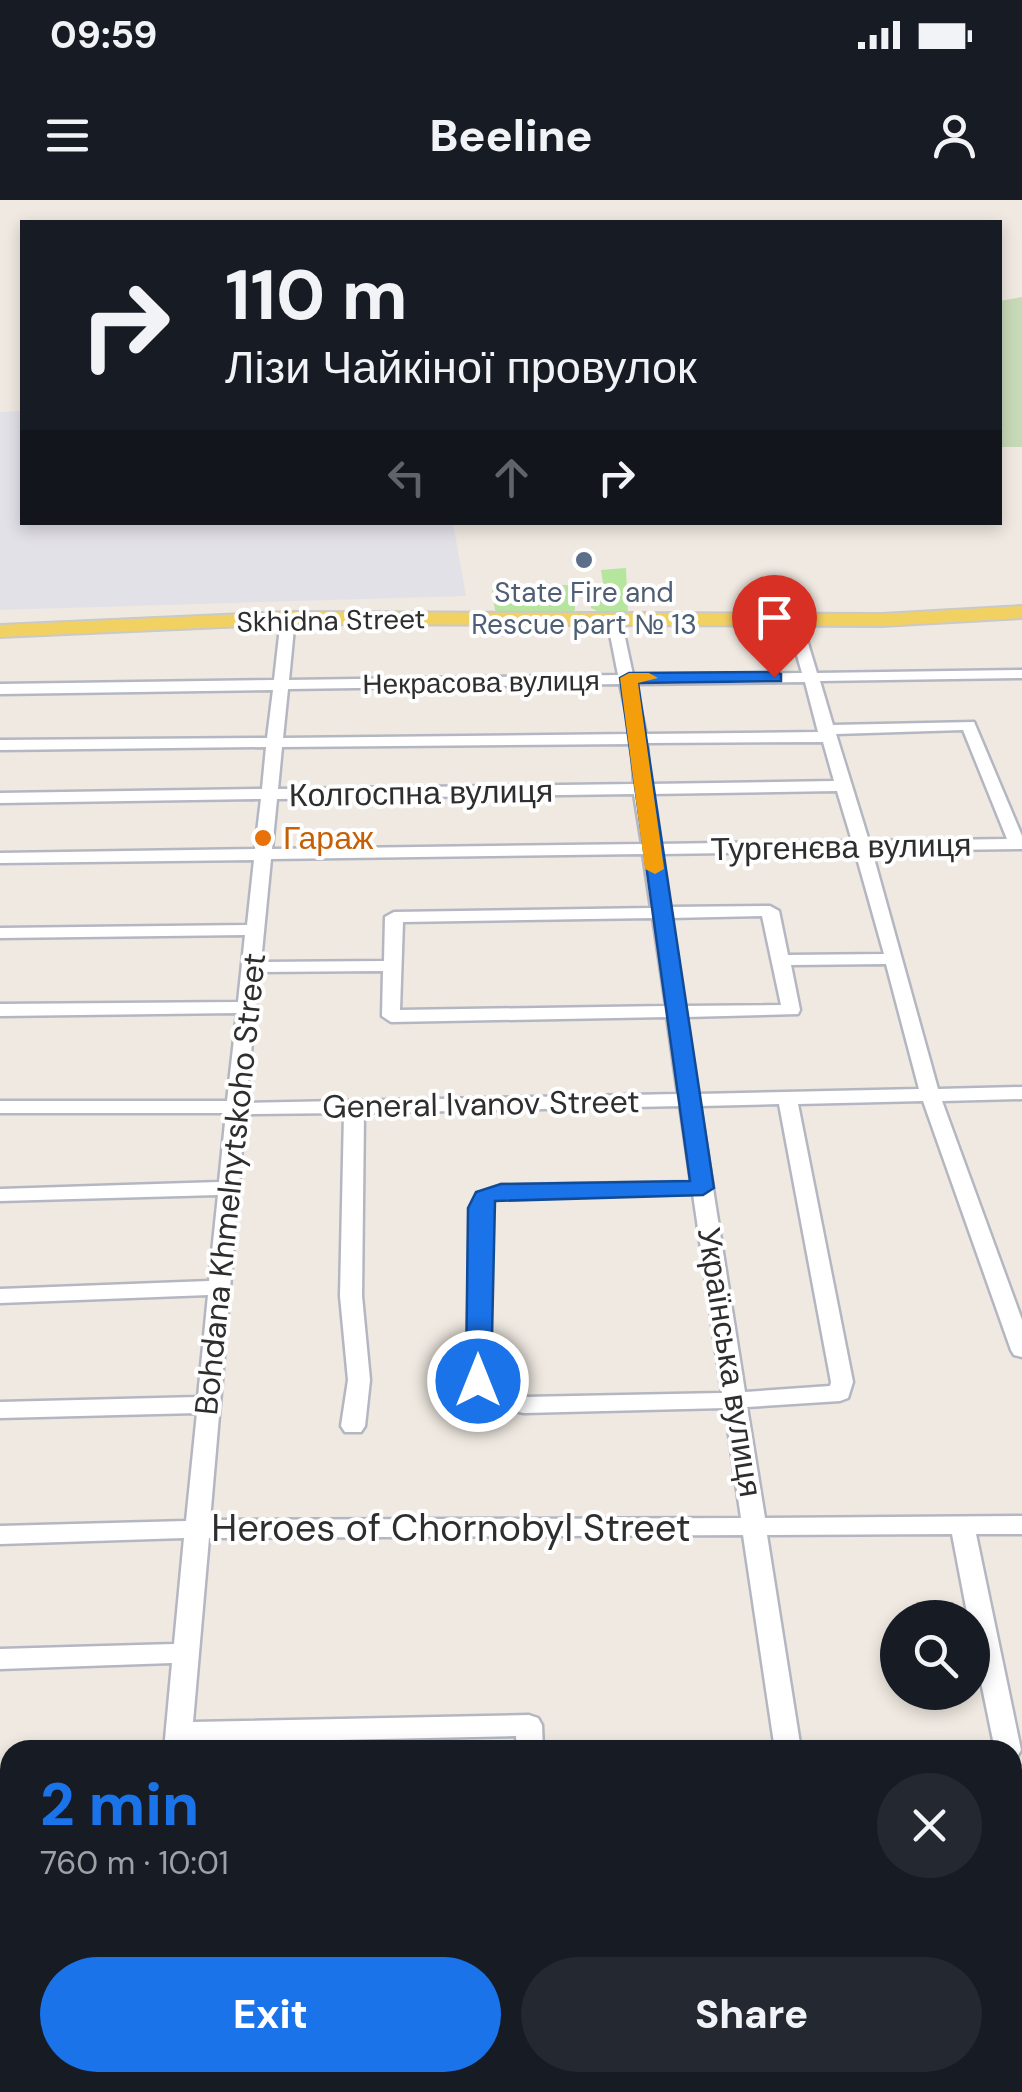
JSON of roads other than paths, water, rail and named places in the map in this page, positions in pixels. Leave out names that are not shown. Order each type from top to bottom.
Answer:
[{"type":"main road","name":"Skhidna Street","points":[[0,632],[288,618],[794,620],[1022,612]]},
{"type":"street","name":"Bohdana Khmelnytskoho Street","points":[[178,1740],[236,1108],[288,618]]},
{"type":"street","name":"Українська вулиця","points":[[614,619],[639,737],[642,790],[787,1740]]},
{"type":"street","points":[[794,620],[931,1094],[1022,1350]]},
{"type":"street","name":"Некрасова вулиця","points":[[0,689],[1022,674]]},
{"type":"street","points":[[0,745],[639,737],[969,725],[1020,844]]},
{"type":"street","name":"Колгоспна вулиця","points":[[0,798],[842,786]]},
{"type":"street","name":"Тургенєва вулиця","points":[[0,858],[1020,844]]},
{"type":"street","points":[[770,911],[790,1010],[390,1016],[394,917],[661,914],[770,911]]},
{"type":"street","points":[[0,933],[255,930]]},
{"type":"street","points":[[782,960],[893,960]]},
{"type":"street","points":[[251,967],[392,966]]},
{"type":"street","points":[[0,1010],[246,1007]]},
{"type":"street","name":"General Ivanov Street","points":[[0,1107],[354,1108],[1022,1093]]},
{"type":"street","points":[[703,1188],[501,1191],[485,1197],[480,1208],[478,1381],[490,1400],[524,1405],[840,1393],[842,1382],[787,1097]]},
{"type":"street","points":[[353,1426],[359,1380],[351,1296],[354,1108]]},
{"type":"street","points":[[0,1195],[230,1188]]},
{"type":"street","points":[[0,1296],[219,1288]]},
{"type":"street","points":[[0,1410],[209,1405]]},
{"type":"street","points":[[962,1525],[1006,1740]]},
{"type":"street","name":"Heroes of Chornobyl Street","points":[[0,1535],[198,1529],[1022,1525]]},
{"type":"street","points":[[0,1658],[186,1653]]},
{"type":"street","points":[[200,1740],[528,1725],[529,1740]]},
{"type":"place","name":"State Fire and Rescue part № 13","points":[[584,560]]},
{"type":"place","name":"Гараж","points":[[263,838]]}]
